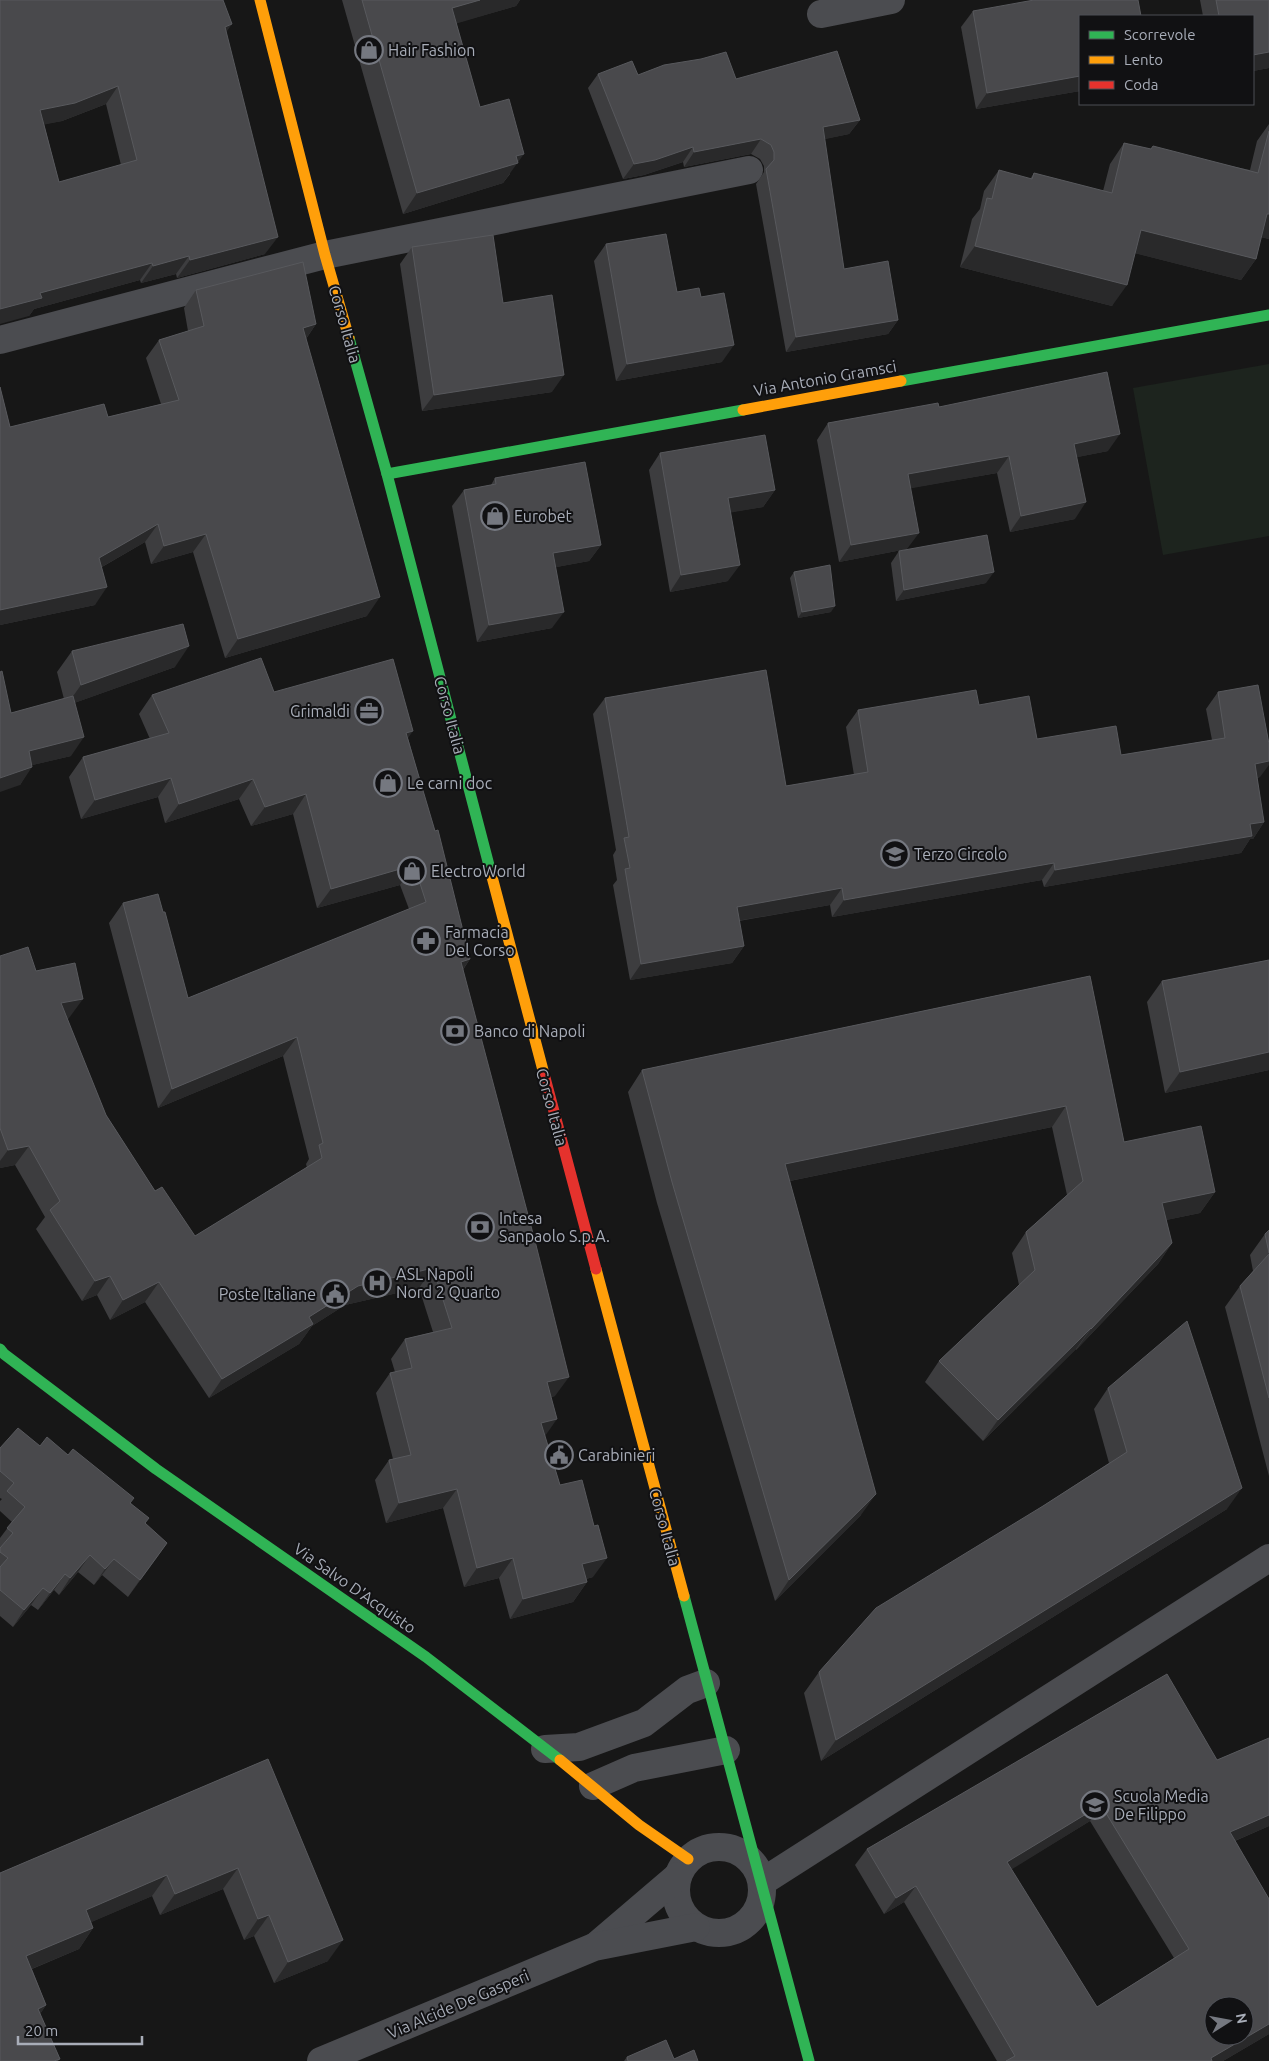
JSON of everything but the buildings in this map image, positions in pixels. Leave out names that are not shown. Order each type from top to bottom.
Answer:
[{"type":"street","name":"Corso Italia","points":[[260,0],[325,255],[387,474],[566,1159],[809,2061]]},
{"type":"street","points":[[821,14],[891,0]]},
{"type":"street","points":[[0,340],[325,255],[749,170]]},
{"type":"street","name":"Via Antonio Gramsci","points":[[387,474],[1269,315]]},
{"type":"street","name":"Via Salvo D'Acquisto","points":[[0,1349],[136,1455],[426,1657],[593,1786],[639,1825],[682,1868]]},
{"type":"street","points":[[762,1882],[1269,1558]]},
{"type":"street","points":[[545,1749],[579,1747],[644,1723],[687,1690],[706,1683]]},
{"type":"street","points":[[593,1786],[634,1768],[726,1750]]},
{"type":"street","points":[[734,1931],[747,1923],[756,1911],[762,1897],[762,1882],[756,1867],[745,1856],[731,1848],[716,1846],[700,1850],[682,1868],[676,1896],[683,1914],[696,1927],[715,1933],[734,1931],[762,1940],[782,1958]]},
{"type":"street","name":"Via Alcide De Gasperi","points":[[594,1947],[682,1868]]},
{"type":"street","name":"Via Alcide De Gasperi","points":[[321,2061],[594,1947],[696,1927]]},
{"type":"shaded area","points":[[1269,364],[1269,536],[1163,555],[1133,388]]},
{"type":"traffic: fast","points":[[901,381],[1269,315]]},
{"type":"traffic: fast","points":[[349,338],[387,474],[491,873]]},
{"type":"traffic: fast","points":[[387,474],[743,410]]},
{"type":"traffic: fast","points":[[0,1349],[4,1354],[156,1469],[426,1657],[560,1760]]},
{"type":"traffic: fast","points":[[684,1596],[809,2061]]},
{"type":"traffic: slow","points":[[260,0],[325,255],[349,338]]},
{"type":"traffic: slow","points":[[743,410],[901,381]]},
{"type":"traffic: slow","points":[[491,873],[544,1074]]},
{"type":"traffic: slow","points":[[596,1269],[684,1596]]},
{"type":"traffic: slow","points":[[560,1760],[639,1825],[688,1859]]},
{"type":"traffic: jam","points":[[544,1074],[596,1269]]},
{"type":"place","name":"Hair Fashion","points":[[369,50]]},
{"type":"place","name":"Eurobet","points":[[495,516]]},
{"type":"place","name":"Grimaldi","points":[[369,711]]},
{"type":"place","name":"Le carni doc","points":[[388,783]]},
{"type":"place","name":"Terzo Circolo","points":[[895,854]]},
{"type":"place","name":"ElectroWorld","points":[[412,871]]},
{"type":"place","name":"Farmacia Del Corso","points":[[426,941]]},
{"type":"place","name":"Banco di Napoli","points":[[455,1031]]},
{"type":"place","name":"Intesa Sanpaolo S.p.A.","points":[[480,1227]]},
{"type":"place","name":"ASL Napoli Nord 2 Quarto","points":[[377,1283]]},
{"type":"place","name":"Poste Italiane","points":[[335,1294]]},
{"type":"place","name":"Carabinieri","points":[[559,1455]]},
{"type":"place","name":"Scuola Media De Filippo","points":[[1095,1805]]}]
